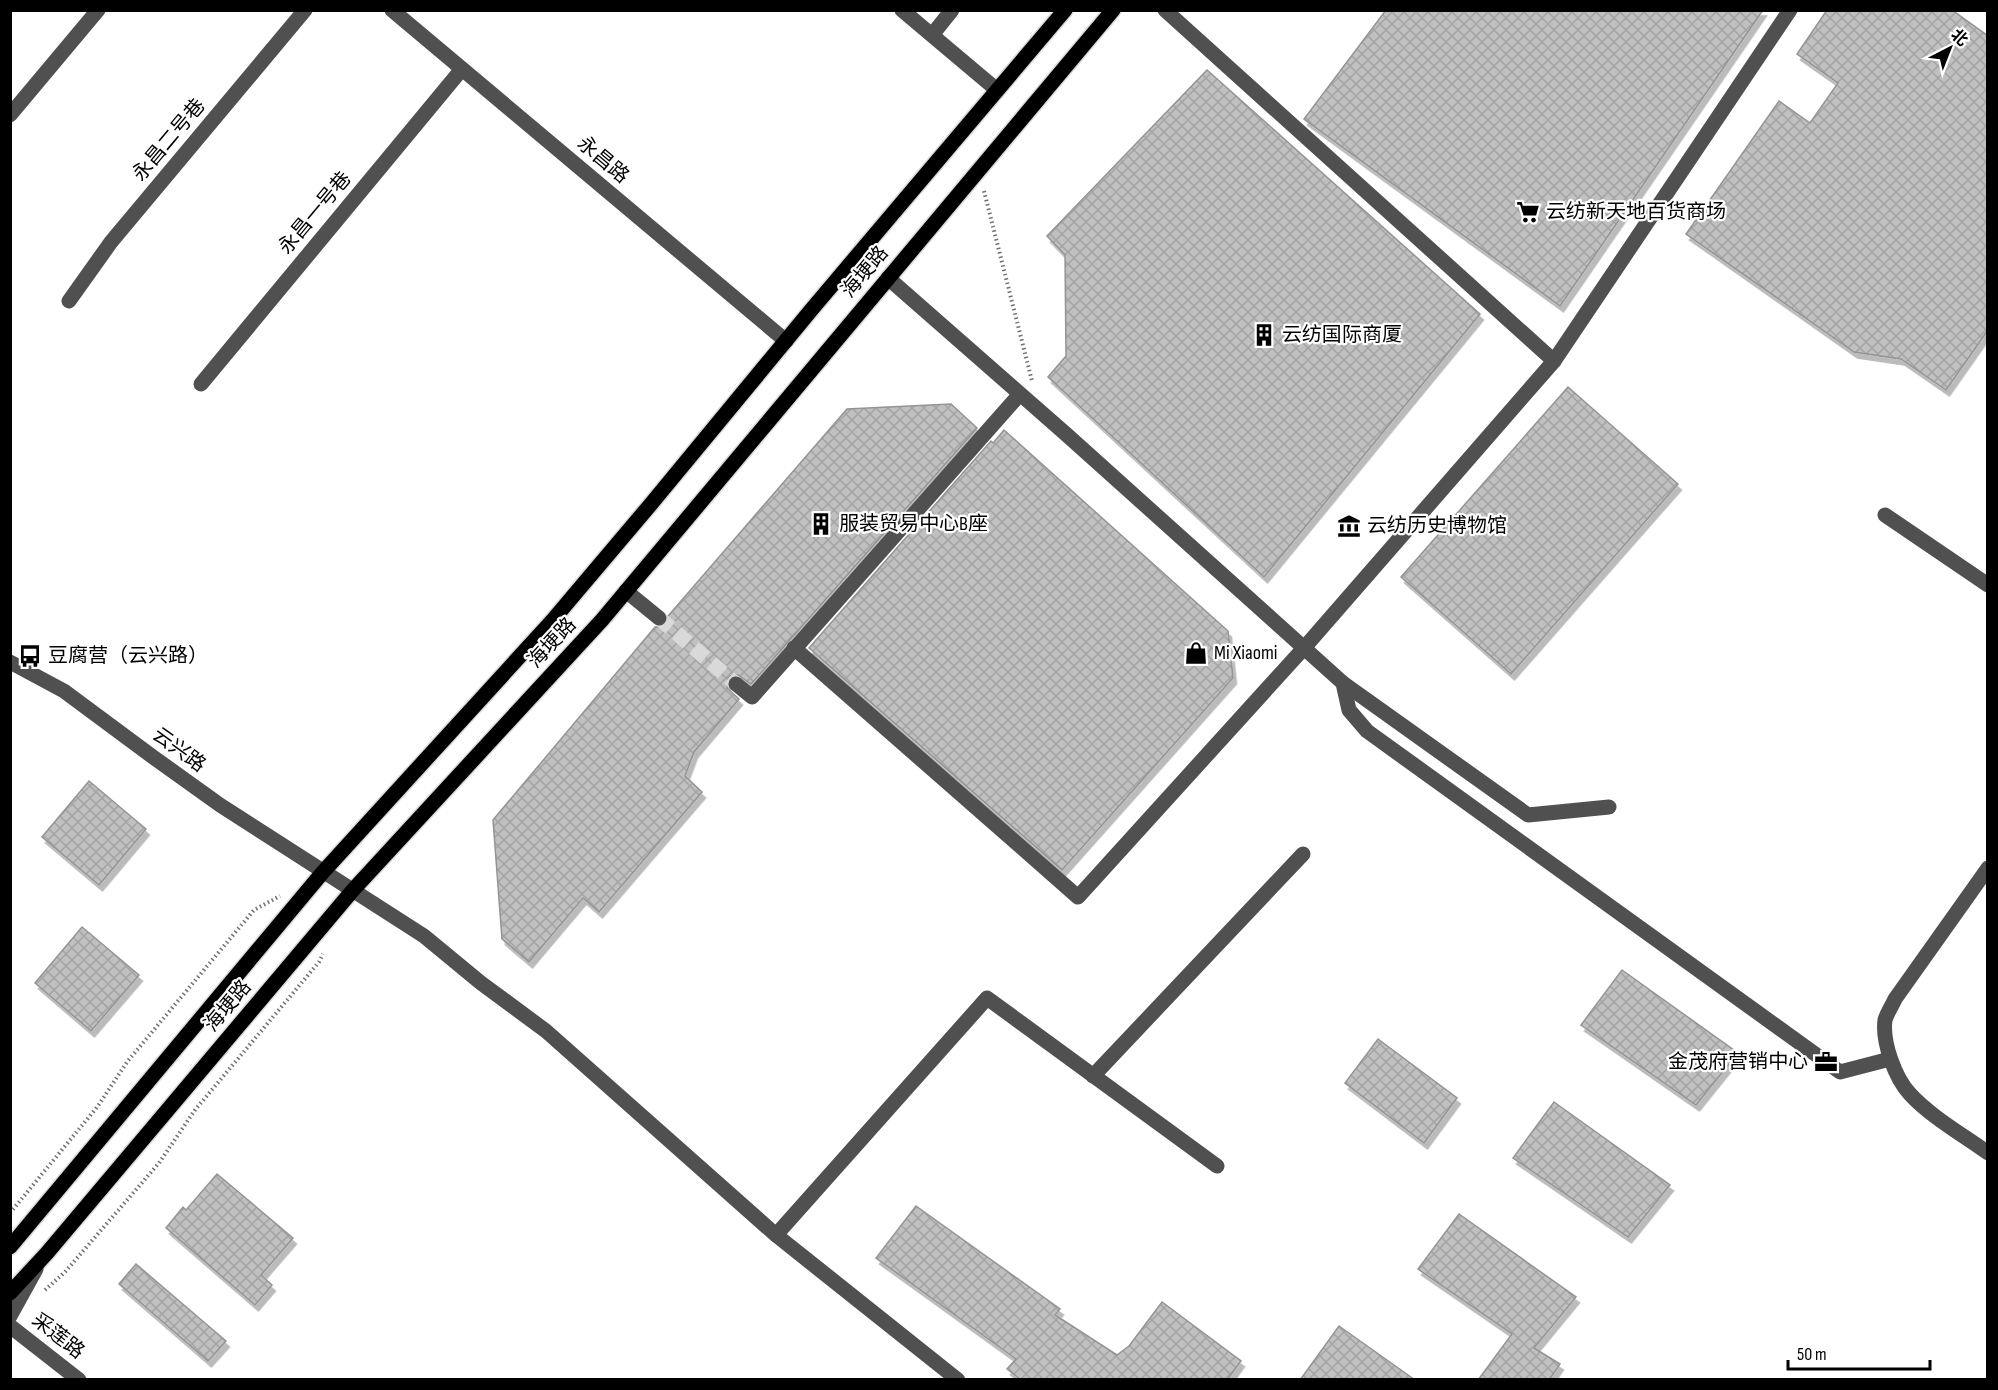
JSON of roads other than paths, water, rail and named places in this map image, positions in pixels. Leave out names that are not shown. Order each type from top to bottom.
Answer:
[{"type":"main road","name":"海埂路","points":[[13,1243],[323,872],[552,621],[1065,10]]},
{"type":"main road","name":"海埂路","points":[[10,1293],[353,890],[594,629],[1113,10]]},
{"type":"street","points":[[10,115],[98,10]]},
{"type":"street","name":"永昌二号巷","points":[[69,301],[111,242],[305,10]]},
{"type":"street","name":"永昌路","points":[[392,10],[786,341]]},
{"type":"street","points":[[902,10],[998,90]]},
{"type":"street","points":[[932,35],[952,10]]},
{"type":"street","points":[[1165,10],[1554,361]]},
{"type":"street","points":[[794,648],[1078,897],[1304,648],[1554,361],[1790,10]]},
{"type":"street","name":"永昌一号巷","points":[[201,384],[462,69]]},
{"type":"street","points":[[888,278],[1343,683],[1528,815],[1609,807]]},
{"type":"street","points":[[736,684],[752,697],[1020,394]]},
{"type":"street","points":[[1885,515],[1988,585]]},
{"type":"street","points":[[626,591],[659,618]]},
{"type":"street","name":"云兴路","points":[[10,662],[64,691],[153,758],[323,872],[424,936],[481,983],[546,1031],[776,1235],[958,1380]]},
{"type":"street","points":[[1343,683],[1349,710],[1366,731],[1840,1072],[1890,1059]]},
{"type":"street","points":[[1093,1076],[1303,854]]},
{"type":"street","points":[[1988,868],[1895,999],[1886,1019],[1885,1039],[1890,1059],[1909,1093],[1936,1116],[1988,1153]]},
{"type":"street","points":[[776,1235],[987,998],[1217,1166]]},
{"type":"street","points":[[10,1316],[39,1261]]},
{"type":"street","name":"采莲路","points":[[10,1326],[79,1380]]},
{"type":"tunnel","points":[[659,618],[736,684]]},
{"type":"place","name":"云纺新天地百货商场","points":[[1528,212]]},
{"type":"place","name":"云纺国际商厦","points":[[1264,335]]},
{"type":"place","name":"服装贸易中心B座","points":[[821,524]]},
{"type":"place","name":"云纺历史博物馆","points":[[1349,526]]},
{"type":"place","name":"Mi Xiaomi","points":[[1196,653]]},
{"type":"place","name":"豆腐营（云兴路）","points":[[30,656]]},
{"type":"place","name":"金茂府营销中心","points":[[1826,1062]]}]
